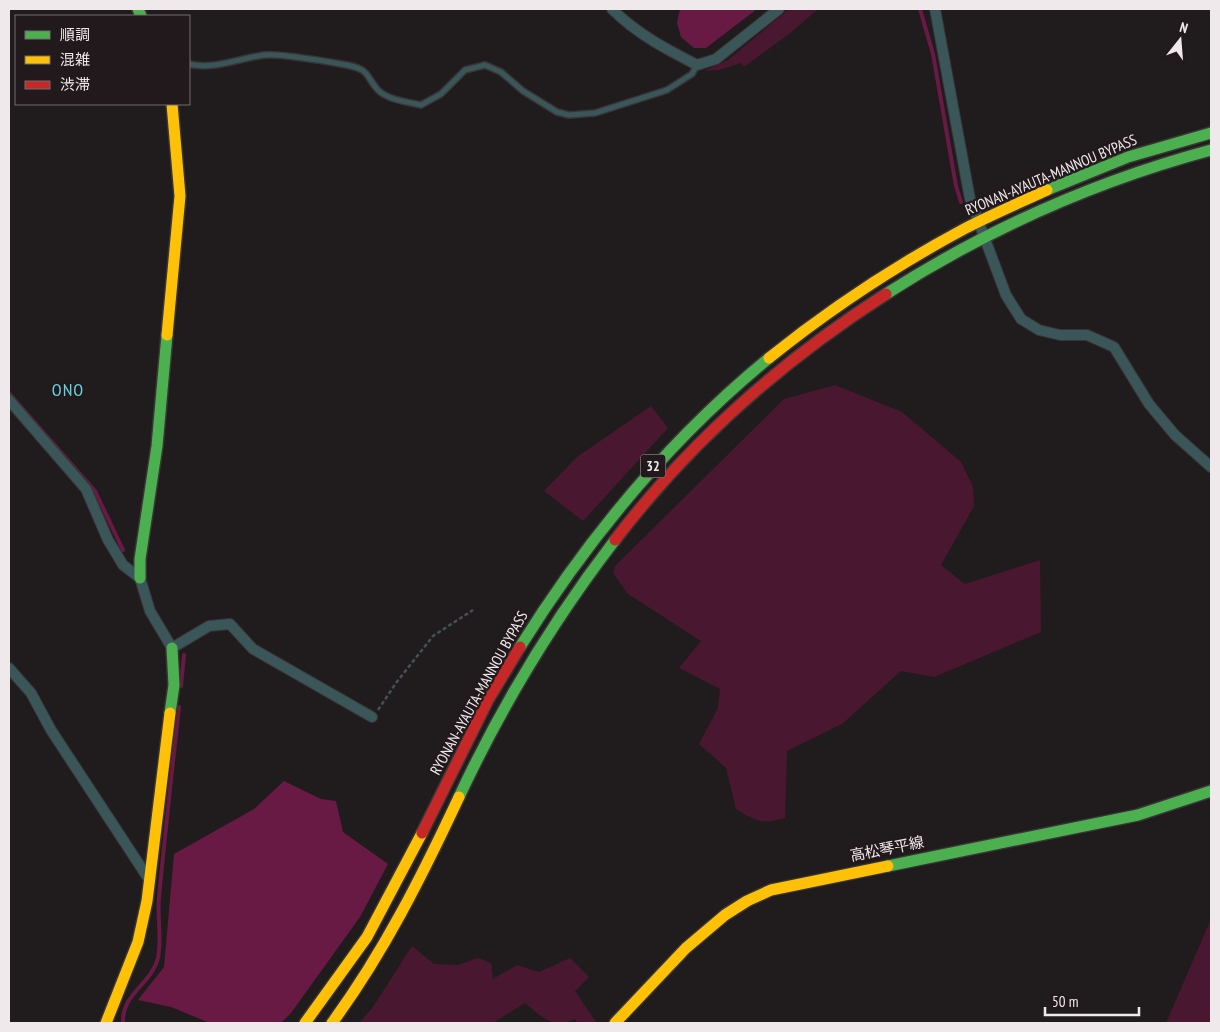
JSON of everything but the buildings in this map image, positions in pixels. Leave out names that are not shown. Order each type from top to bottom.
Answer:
[{"type":"main road","points":[[140,578],[140,559],[157,446],[180,196],[176,130],[172,105]]},
{"type":"main road","name":"RYONAN-AYAUTA-MANNOU BYPASS","points":[[305,1023],[346,968],[382,911],[507,667],[545,604],[612,513],[673,444],[726,393],[786,343],[846,298],[884,273],[977,220],[1075,177],[1148,150],[1211,133]]},
{"type":"main road","name":"RYONAN-AYAUTA-MANNOU BYPASS","points":[[332,1023],[363,979],[396,922],[519,678],[558,615],[623,526],[684,457],[730,412],[797,356],[870,303],[983,236],[1020,217],[1081,193],[1154,167],[1211,150]]},
{"type":"main road","points":[[106,1023],[138,942],[150,881],[174,685],[172,648]]},
{"type":"main road","name":"高松琴平線","points":[[615,1023],[708,926],[742,902],[771,890],[1138,815],[1211,791]]},
{"type":"street","points":[[612,9],[629,25],[651,41],[697,65],[716,59],[779,9]]},
{"type":"street","points":[[935,9],[970,199],[1006,295],[1021,319],[1038,330],[1060,335],[1088,335],[1114,347],[1149,404],[1175,435],[1211,467]]},
{"type":"street","points":[[9,400],[86,489],[108,540],[123,565],[140,578],[150,611],[172,648],[209,626],[230,624],[253,649],[372,717]]},
{"type":"street","points":[[9,668],[31,693],[51,730],[150,881]]},
{"type":"lane","points":[[190,64],[216,64],[270,54],[347,65],[361,68],[368,74],[378,90],[385,94],[421,105],[441,94],[465,70],[485,65],[501,72],[531,96],[557,112],[569,115],[596,113],[667,90],[692,74],[697,65]]},
{"type":"path","points":[[372,717],[433,636],[473,610]]},
{"type":"shaded area","points":[[680,9],[757,9],[706,48],[694,48],[681,37],[677,23]]},
{"type":"shaded area","points":[[789,9],[818,9],[789,34],[744,67],[741,63],[719,70],[704,71],[728,60]]},
{"type":"shaded area","points":[[835,385],[902,412],[961,462],[973,487],[974,506],[941,565],[965,584],[1040,560],[1041,632],[934,677],[901,671],[842,724],[787,751],[785,818],[759,821],[736,809],[726,768],[699,744],[718,708],[720,689],[679,668],[701,641],[628,594],[613,573],[615,566],[784,399]]},
{"type":"shaded area","points":[[651,406],[668,428],[583,521],[544,491],[577,457]]},
{"type":"shaded area","points":[[284,781],[321,799],[336,801],[343,832],[388,864],[360,917],[291,1013],[281,1023],[210,1023],[171,1007],[138,1000],[164,967],[174,854],[254,809]]},
{"type":"shaded area","points":[[1211,919],[1211,1023],[1166,1023]]},
{"type":"shaded area","points":[[412,946],[434,964],[458,965],[478,958],[491,963],[493,979],[517,965],[539,972],[570,958],[589,977],[575,991],[596,1022],[578,1023],[575,1019],[554,1023],[542,1017],[525,1003],[493,1023],[359,1023],[373,1007]]},
{"type":"waterway","points":[[920,9],[933,54],[956,186],[961,202]]},
{"type":"waterway","points":[[9,393],[95,491],[123,550]]},
{"type":"waterway","points":[[181,686],[184,655]]},
{"type":"waterway","points":[[123,1023],[127,1004],[150,975],[158,958],[160,943],[159,897],[179,707]]},
{"type":"traffic: fast","points":[[138,9],[141,15]]},
{"type":"traffic: fast","points":[[1047,190],[1128,157],[1211,133]]},
{"type":"traffic: fast","points":[[886,294],[1002,228],[1084,192],[1168,162],[1211,150]]},
{"type":"traffic: fast","points":[[140,578],[140,559],[157,446],[167,335]]},
{"type":"traffic: fast","points":[[520,647],[574,567],[632,492],[697,422],[769,358]]},
{"type":"traffic: fast","points":[[459,797],[493,729],[530,664],[570,602],[615,540]]},
{"type":"traffic: fast","points":[[170,713],[174,685],[172,648]]},
{"type":"traffic: fast","points":[[888,866],[1138,815],[1211,791]]},
{"type":"traffic: slow","points":[[167,335],[180,196],[172,105]]},
{"type":"traffic: slow","points":[[769,358],[839,305],[913,258],[974,224],[1047,190]]},
{"type":"traffic: slow","points":[[106,1023],[138,942],[147,901],[170,713]]},
{"type":"traffic: slow","points":[[332,1023],[369,969],[401,913],[459,797]]},
{"type":"traffic: slow","points":[[305,1023],[367,937],[422,833]]},
{"type":"traffic: slow","points":[[615,1023],[686,948],[725,915],[747,901],[771,890],[888,866]]},
{"type":"traffic: jam","points":[[615,540],[674,470],[740,405],[811,347],[886,294]]},
{"type":"traffic: jam","points":[[422,833],[488,700],[520,647]]},
{"type":"district","name":"ONO","points":[[68,390]]}]
